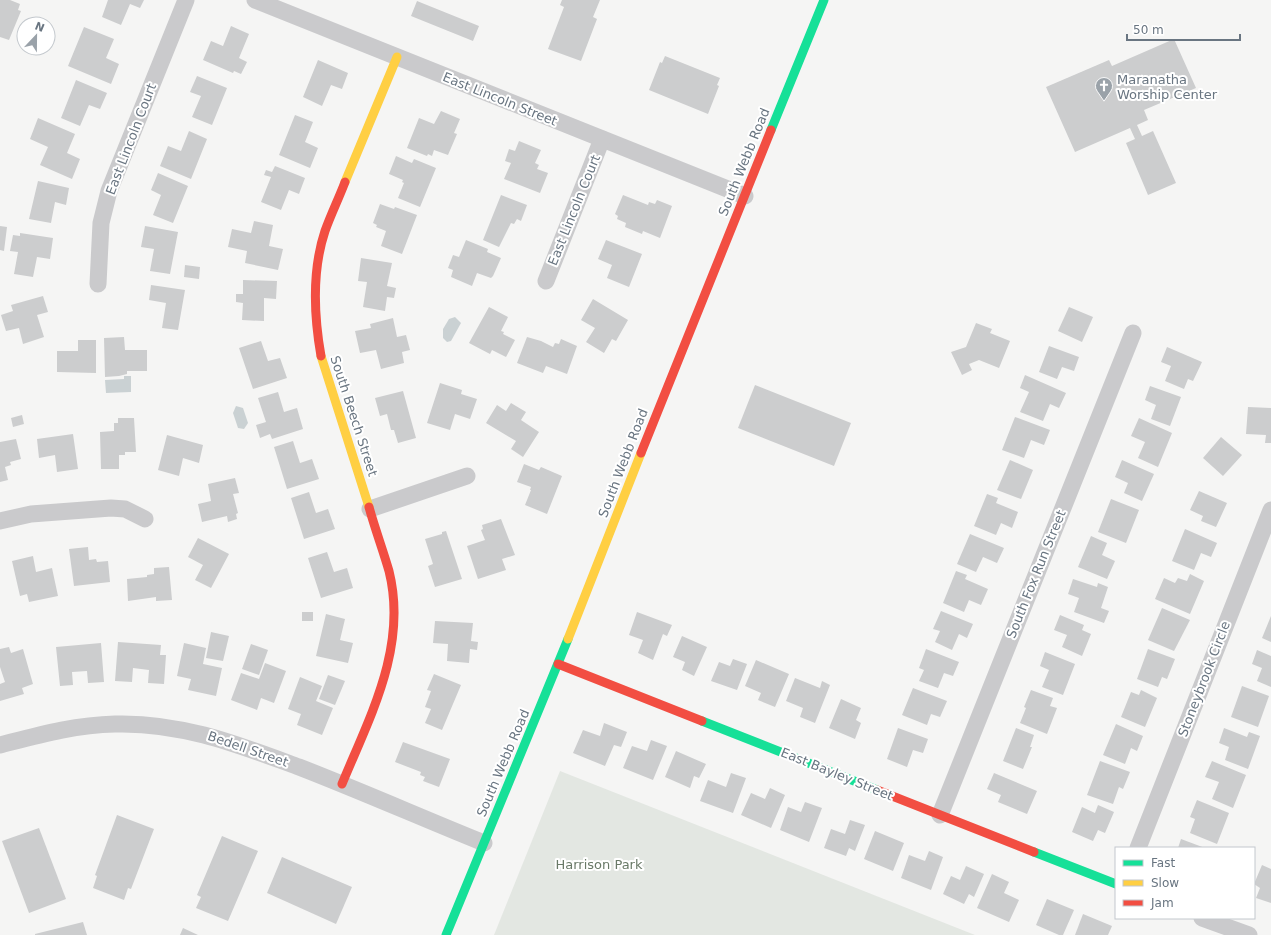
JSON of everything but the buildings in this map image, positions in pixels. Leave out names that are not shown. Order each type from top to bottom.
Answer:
[{"type":"street","name":"East Lincoln Court","points":[[98,284],[102,223],[109,191],[186,0]]},
{"type":"street","name":"East Lincoln Street","points":[[255,0],[745,196]]},
{"type":"street","name":"South Webb Road","points":[[446,935],[558,664],[656,415],[824,0]]},
{"type":"street","name":"South Beech Street","points":[[342,784],[386,677],[394,643],[395,614],[393,590],[370,508],[322,360],[317,337],[315,294],[320,252],[325,231],[397,57]]},
{"type":"street","name":"East Lincoln Court","points":[[546,281],[602,139]]},
{"type":"street","name":"South Fox Run Street","points":[[940,815],[1132,333]]},
{"type":"street","points":[[370,508],[467,476]]},
{"type":"street","points":[[0,521],[31,514],[111,508],[125,509],[145,519]]},
{"type":"street","name":"Stoneybrook Circle","points":[[1138,847],[1271,510]]},
{"type":"street","name":"East Bayley Street","points":[[558,664],[1115,884]]},
{"type":"street","name":"Bedell Street","points":[[0,745],[62,729],[89,725],[122,724],[168,727],[203,734],[236,743],[342,784],[484,843]]},
{"type":"street","points":[[1205,919],[1249,935]]},
{"type":"green space","name":"Harrison Park","points":[[560,771],[975,935],[494,935]]},
{"type":"shaded area","points":[[455,317],[461,323],[451,341],[447,342],[443,338],[443,329],[449,319]]},
{"type":"shaded area","points":[[124,376],[131,376],[131,392],[106,393],[105,380],[124,379]]},
{"type":"shaded area","points":[[236,406],[243,408],[248,423],[244,429],[238,428],[233,413]]},
{"type":"traffic: fast","points":[[771,130],[824,0]]},
{"type":"traffic: fast","points":[[446,935],[568,639]]},
{"type":"traffic: fast","points":[[702,721],[877,790]]},
{"type":"traffic: fast","points":[[1034,852],[1115,884]]},
{"type":"traffic: slow","points":[[345,182],[397,57]]},
{"type":"traffic: slow","points":[[321,356],[369,507]]},
{"type":"traffic: slow","points":[[568,639],[641,453]]},
{"type":"traffic: jam","points":[[641,453],[771,130]]},
{"type":"traffic: jam","points":[[321,356],[316,309],[316,277],[318,261],[325,231],[345,182]]},
{"type":"traffic: jam","points":[[342,784],[364,733],[383,680],[390,654],[394,627],[394,599],[389,571],[369,507]]},
{"type":"traffic: jam","points":[[558,664],[702,721]]},
{"type":"traffic: jam","points":[[877,790],[1034,852]]},
{"type":"place","name":"Maranatha Worship Center","points":[[1104,101]]}]
